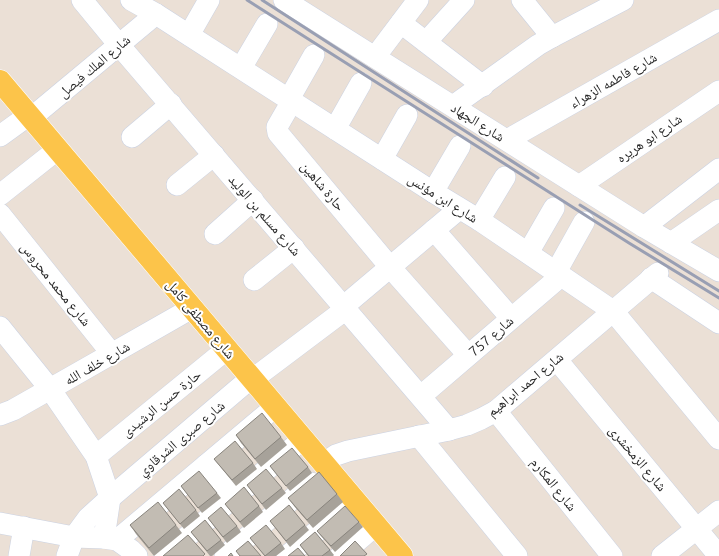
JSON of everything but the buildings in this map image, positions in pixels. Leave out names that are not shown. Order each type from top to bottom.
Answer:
[{"type":"main road","name":"شارع مصطفى كامل","points":[[0,81],[376,525],[398,555]]},
{"type":"street","name":"شارع مسلم بن الوليد","points":[[82,0],[449,430]]},
{"type":"street","points":[[189,35],[209,0]]},
{"type":"street","name":"شارع الجهاد","points":[[284,0],[644,227],[719,271]]},
{"type":"street","points":[[375,57],[418,0]]},
{"type":"street","points":[[426,42],[464,0]]},
{"type":"street","points":[[522,0],[552,37]]},
{"type":"street","points":[[453,106],[483,86],[538,45],[612,2]]},
{"type":"street","name":"شارع الملك فيصل","points":[[0,136],[30,117],[119,45],[144,5]]},
{"type":"street","name":"شارع ابن مؤنس","points":[[144,5],[433,192],[479,220],[614,311],[719,439]]},
{"type":"street","name":"شارع فاطمه الزهراء","points":[[507,140],[719,20]]},
{"type":"street","points":[[400,23],[483,86]]},
{"type":"street","points":[[240,68],[267,24]]},
{"type":"street","name":"حارة شاهين","points":[[314,55],[277,126],[278,134],[390,267],[468,355]]},
{"type":"street","points":[[335,129],[361,83]]},
{"type":"street","name":"شارع ابو هريره","points":[[579,186],[719,91]]},
{"type":"street","points":[[132,137],[170,104]]},
{"type":"street","points":[[382,159],[407,115]]},
{"type":"street","points":[[433,192],[460,146]]},
{"type":"street","points":[[0,195],[58,149]]},
{"type":"street","points":[[177,185],[214,155]]},
{"type":"street","points":[[644,227],[719,169]]},
{"type":"street","points":[[479,220],[505,177]]},
{"type":"street","points":[[215,234],[253,200]]},
{"type":"street","name":"شارع صبرى الشرقاوي","points":[[71,546],[88,518],[110,498],[252,379],[345,308],[459,208]]},
{"type":"street","points":[[528,253],[554,208]]},
{"type":"street","points":[[672,243],[719,210]]},
{"type":"street","name":"شارع محمد محروس","points":[[0,214],[112,354]]},
{"type":"street","points":[[559,274],[584,222]]},
{"type":"street","points":[[434,230],[511,318]]},
{"type":"street","points":[[254,280],[294,248]]},
{"type":"street","name":"شارع 757","points":[[421,396],[559,274]]},
{"type":"street","name":"شارع احمد ابراهيم","points":[[225,556],[326,466],[336,455],[348,451],[449,430],[474,422],[496,411],[655,275],[719,323]]},
{"type":"street","name":"شارع خلف الله","points":[[0,415],[13,410],[50,390],[192,308]]},
{"type":"street","points":[[0,327],[50,390],[96,456],[110,498],[110,539]]},
{"type":"street","name":"حارة حسن الرشيدى","points":[[96,456],[227,349]]},
{"type":"street","name":"شارع الزمخشرى","points":[[557,360],[719,556]]},
{"type":"street","points":[[0,522],[24,527],[71,546],[110,539],[206,465],[275,407]]},
{"type":"street","name":"شارع المكارم","points":[[496,411],[612,556]]},
{"type":"street","points":[[419,436],[517,556]]},
{"type":"street","points":[[164,556],[303,439]]},
{"type":"street","points":[[206,465],[234,498]]},
{"type":"street","points":[[287,556],[355,500]]},
{"type":"street","points":[[662,556],[719,511]]},
{"type":"street","points":[[340,556],[376,525]]},
{"type":"street","points":[[19,556],[24,527]]},
{"type":"street","points":[[110,539],[131,550],[137,556]]},
{"type":"railway","points":[[247,0],[629,243],[719,298]]},
{"type":"railway","points":[[262,0],[538,178]]},
{"type":"railway","points":[[580,205],[719,291]]}]
